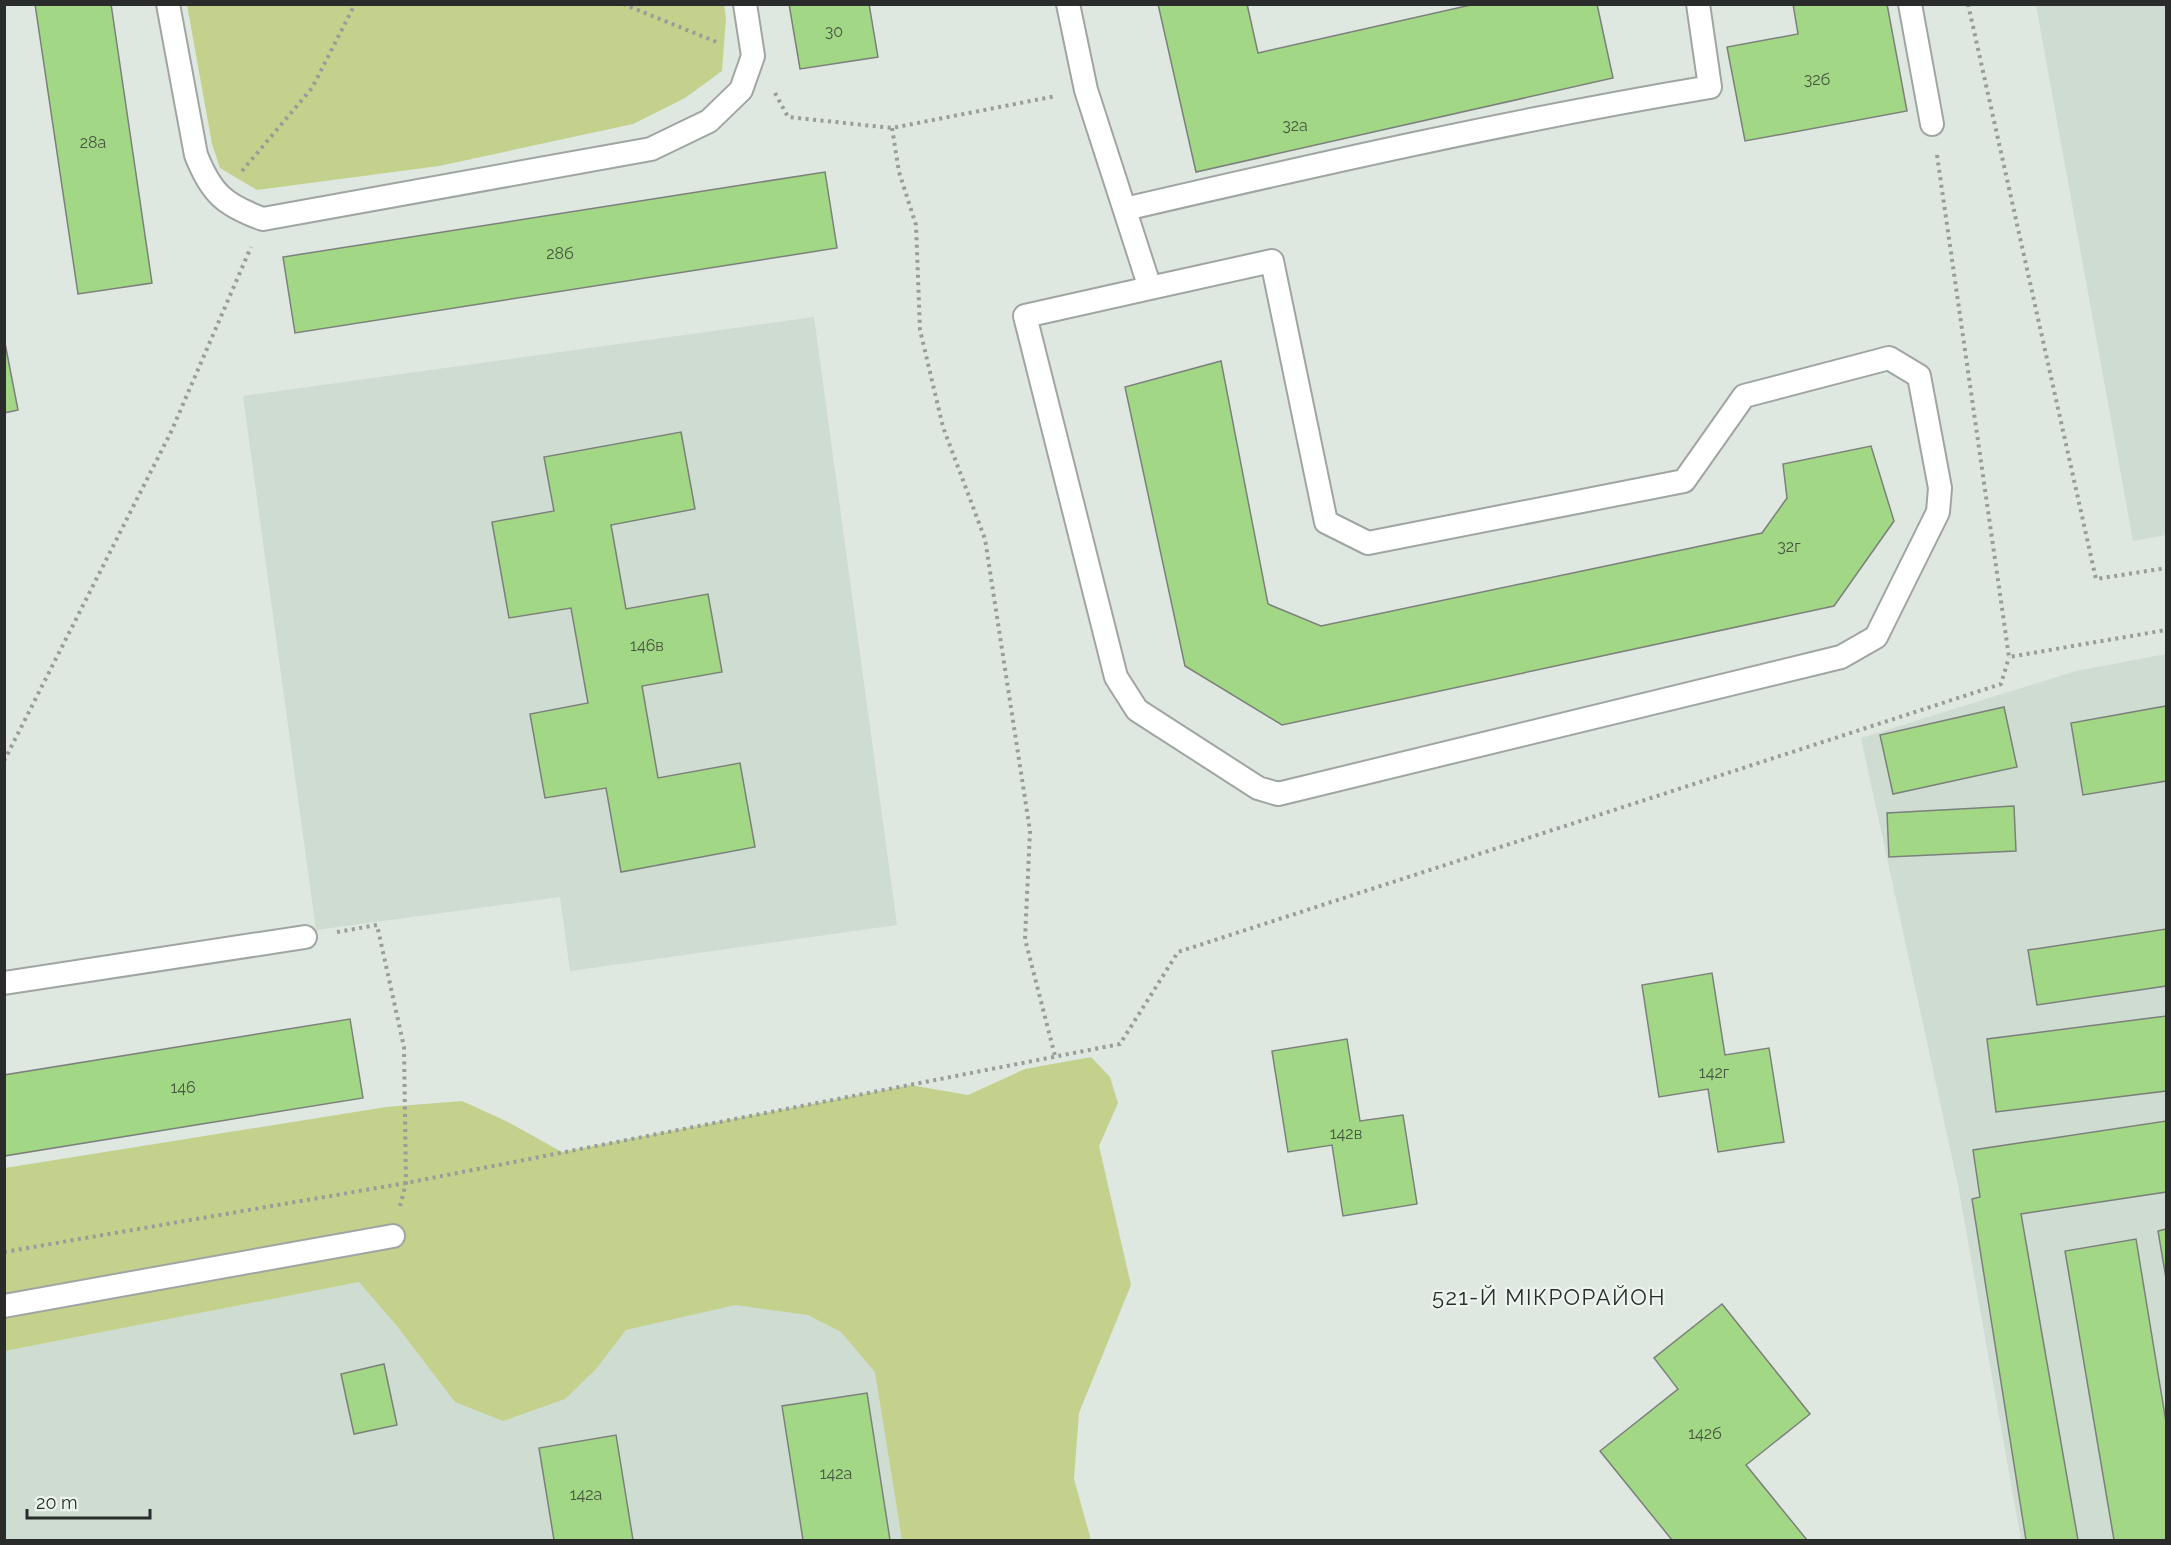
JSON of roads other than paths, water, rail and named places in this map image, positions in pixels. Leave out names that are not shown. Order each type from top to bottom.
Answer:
[{"type":"lane","points":[[168,4],[196,155],[205,178],[220,197],[240,211],[263,219],[651,149],[709,121],[741,90],[753,56],[745,4]]},
{"type":"lane","points":[[1068,4],[1086,90],[1150,288]]},
{"type":"lane","points":[[1125,209],[1606,104],[1710,87],[1698,4]]},
{"type":"lane","points":[[1910,4],[1932,124]]},
{"type":"lane","points":[[1272,261],[1326,522],[1368,543],[1684,481],[1744,396],[1889,358],[1919,376],[1940,488],[1938,512],[1876,637],[1841,657],[1278,794],[1258,788],[1137,710],[1116,677],[1025,316],[1150,288],[1272,261]]},
{"type":"lane","points":[[4,983],[305,937]]},
{"type":"lane","points":[[4,1306],[393,1236]]},
{"type":"district","name":"521-Й МІКРОРАЙОН","points":[[1549,1297]]}]
